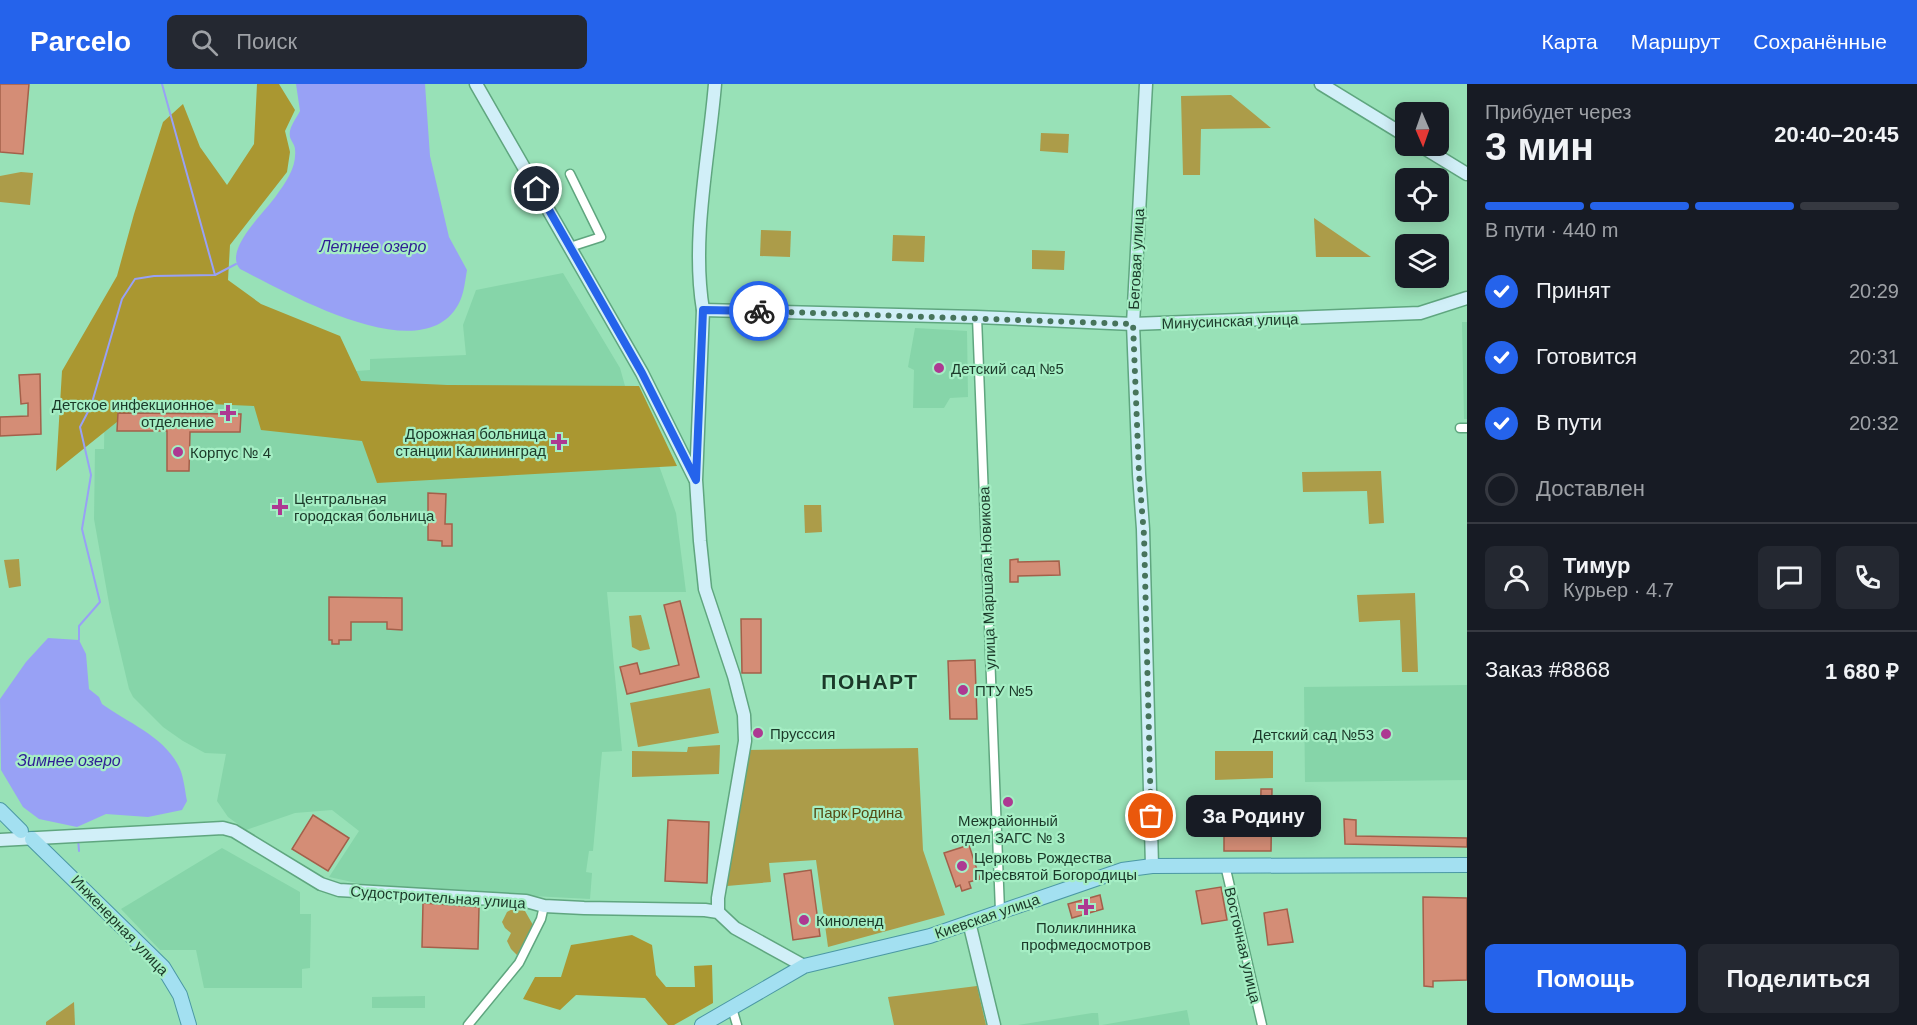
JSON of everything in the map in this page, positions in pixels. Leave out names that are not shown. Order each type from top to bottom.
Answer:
[{"type":"main road","name":"Инженерная улица","points":[[0,810],[163,967],[180,995],[189,1025]]},
{"type":"main road","name":"Киевская улица","points":[[702,1025],[804,966],[930,936],[1122,870],[1152,866],[1467,865]]},
{"type":"street","points":[[477,84],[642,373],[696,480]]},
{"type":"street","points":[[715,84],[702,202],[701,293],[703,310],[696,480],[705,589],[734,676],[744,716],[745,741],[718,898],[718,912],[735,928],[804,966]]},
{"type":"street","name":"Беговая улица","points":[[1146,84],[1133,324],[1139,474],[1144,535],[1152,866]]},
{"type":"street","points":[[1321,84],[1395,129]]},
{"type":"street","points":[[1437,156],[1467,174]]},
{"type":"street","points":[[570,174],[601,237],[570,247]]},
{"type":"street","name":"Минусинская улица","points":[[703,310],[977,317],[1133,324],[1420,313],[1467,298]]},
{"type":"street","name":"улица Маршала Новикова","points":[[977,317],[1000,911]]},
{"type":"street","name":"Судостроительная улица","points":[[0,840],[26,835],[223,828],[234,831],[321,884],[339,891],[526,901],[544,906],[718,912]]},
{"type":"street","name":"Восточная улица","points":[[1225,865],[1262,1025]]},
{"type":"street","points":[[468,1025],[519,963],[541,919],[544,906]]},
{"type":"street","points":[[969,922],[994,1025]]},
{"type":"street","points":[[732,1008],[737,1025]]},
{"type":"shaded area","points":[[257,84],[279,84],[295,110],[285,131],[290,152],[287,172],[230,245],[228,280],[261,304],[340,336],[361,381],[447,385],[639,386],[677,466],[377,483],[362,441],[261,430],[254,406],[143,401],[56,471],[62,371],[117,276],[163,122],[183,104],[200,147],[227,185],[254,144]]},
{"type":"shaded area","points":[[563,273],[620,368],[627,393],[633,393],[676,513],[686,592],[607,592],[622,751],[602,752],[593,851],[589,851],[586,872],[592,873],[590,899],[380,888],[329,877],[359,831],[332,810],[295,813],[246,830],[228,817],[217,801],[226,754],[205,753],[183,741],[163,727],[133,697],[129,689],[110,609],[94,519],[95,449],[104,449],[105,389],[370,370],[370,359],[466,355],[463,325],[476,290]]},
{"type":"shaded area","points":[[1462,322],[1467,322],[1467,419],[1464,419]]},
{"type":"shaded area","name":"Детский сад №5","points":[[915,328],[967,331],[968,397],[950,398],[944,408],[913,408],[914,370],[908,367]]},
{"type":"shaded area","name":"Детский сад №53","points":[[1467,685],[1467,780],[1305,782],[1304,687]]},
{"type":"shaded area","points":[[222,848],[300,892],[300,914],[311,914],[310,968],[302,969],[302,988],[204,988],[196,950],[160,950],[121,909]]},
{"type":"shaded area","points":[[632,935],[652,945],[656,975],[666,987],[695,987],[694,966],[712,965],[713,1003],[674,1025],[668,1025],[645,998],[576,995],[560,1010],[523,999],[535,977],[561,977],[571,945]]},
{"type":"shaded area","points":[[425,996],[425,1008],[372,1008],[372,997]]},
{"type":"shaded area","points":[[1187,1010],[1190,1025],[1102,1025]]},
{"type":"shaded area","points":[[1098,1013],[1099,1025],[1018,1025]]},
{"type":"green space","points":[[1231,95],[1271,128],[1201,129],[1200,175],[1183,175],[1181,96]]},
{"type":"green space","points":[[1041,133],[1069,134],[1068,153],[1040,151]]},
{"type":"green space","points":[[21,172],[33,173],[30,205],[0,202],[0,176]]},
{"type":"green space","points":[[1314,218],[1371,257],[1316,257]]},
{"type":"green space","points":[[761,230],[791,231],[790,257],[760,256]]},
{"type":"green space","points":[[893,235],[925,236],[924,262],[892,261]]},
{"type":"green space","points":[[1032,250],[1065,251],[1064,270],[1032,269]]},
{"type":"green space","points":[[1381,471],[1384,523],[1369,524],[1367,491],[1303,492],[1302,472]]},
{"type":"green space","points":[[804,505],[821,505],[822,532],[805,533]]},
{"type":"green space","points":[[19,559],[21,586],[9,588],[4,560]]},
{"type":"green space","points":[[1415,593],[1418,672],[1402,672],[1400,620],[1359,622],[1357,595]]},
{"type":"green space","points":[[641,615],[650,649],[640,651],[632,647],[629,616]]},
{"type":"green space","points":[[710,688],[719,733],[638,747],[630,703]]},
{"type":"green space","points":[[720,745],[719,774],[632,777],[632,751],[687,752],[688,747]]},
{"type":"green space","name":"Парк Родина","points":[[918,748],[923,850],[945,915],[828,947],[816,860],[769,863],[771,882],[727,886],[746,750]]},
{"type":"green space","points":[[1215,751],[1273,751],[1273,778],[1215,780]]},
{"type":"green space","points":[[516,907],[525,911],[533,925],[517,955],[507,941],[511,933],[502,922],[507,912]]},
{"type":"green space","points":[[977,986],[986,1025],[894,1025],[888,997]]},
{"type":"green space","points":[[74,1002],[75,1025],[46,1025],[46,1022]]},
{"type":"water","name":"Летнее озеро","points":[[296,84],[425,84],[430,156],[449,237],[467,270],[458,305],[440,323],[415,330],[385,329],[319,308],[240,269],[236,261],[241,242],[280,191],[293,168],[295,149],[290,134],[291,127],[300,111]]},
{"type":"water","name":"Зимнее озеро","points":[[48,638],[79,640],[86,654],[89,689],[99,697],[102,704],[156,739],[174,758],[180,769],[187,801],[182,810],[148,817],[106,814],[77,827],[39,819],[23,807],[1,770],[0,699],[26,662]]},
{"type":"building","points":[[0,84],[29,84],[23,154],[0,152]]},
{"type":"building","points":[[40,374],[41,434],[0,436],[0,417],[28,416],[28,403],[21,404],[19,375]]},
{"type":"building","name":"Корпус № 4","points":[[118,413],[241,414],[240,432],[190,432],[189,471],[167,471],[167,431],[117,431]]},
{"type":"building","points":[[428,493],[446,494],[445,524],[452,524],[452,546],[442,546],[442,541],[428,540]]},
{"type":"building","points":[[1018,559],[1018,562],[1059,561],[1060,575],[1018,576],[1018,582],[1010,582],[1010,560]]},
{"type":"building","points":[[329,597],[402,598],[402,630],[387,629],[387,622],[351,622],[351,640],[339,640],[339,644],[332,644],[332,640],[329,640]]},
{"type":"building","points":[[680,601],[699,677],[627,694],[620,667],[637,663],[640,674],[679,665],[664,605]]},
{"type":"building","points":[[741,619],[761,619],[761,673],[742,673]]},
{"type":"building","name":"ПТУ №5","points":[[975,660],[977,719],[950,719],[948,661]]},
{"type":"building","points":[[1261,789],[1272,789],[1271,851],[1224,851],[1224,836],[1260,836]]},
{"type":"building","points":[[313,815],[349,838],[328,871],[292,849]]},
{"type":"building","points":[[1344,819],[1356,820],[1356,836],[1467,838],[1467,847],[1345,844]]},
{"type":"building","points":[[668,820],[709,822],[707,883],[665,881]]},
{"type":"building","name":"Церковь Рождества Пресвятой Богородицы","points":[[969,845],[980,879],[969,882],[971,888],[962,891],[960,885],[956,887],[944,853]]},
{"type":"building","name":"Киноленд","points":[[811,870],[820,936],[793,940],[784,874]]},
{"type":"building","points":[[1221,887],[1227,920],[1202,924],[1196,891]]},
{"type":"building","name":"Поликлинника профмедосмотров","points":[[1100,895],[1103,909],[1072,918],[1068,904]]},
{"type":"building","points":[[1423,897],[1467,898],[1467,980],[1433,981],[1433,987],[1424,986]]},
{"type":"building","points":[[423,903],[479,907],[478,949],[422,947]]},
{"type":"building","points":[[1287,909],[1293,942],[1268,945],[1264,913]]},
{"type":"waterway","points":[[162,84],[215,275]]},
{"type":"waterway","points":[[79,640],[79,626],[100,602],[82,529],[91,475],[80,427],[91,406],[122,299],[135,279],[154,276],[215,275],[236,264]]},
{"type":"waterway","points":[[78,839],[79,851]]},
{"type":"way so far","points":[[759,311],[1133,324],[1139,474],[1144,535],[1151,816]]},
{"type":"place","name":"Детский сад №5","points":[[939,368]]},
{"type":"place","name":"Детское инфекционное отделение","points":[[228,413]]},
{"type":"place","name":"Дорожная больница станции Калининград","points":[[559,442]]},
{"type":"place","name":"Корпус № 4","points":[[178,452]]},
{"type":"place","name":"Центральная городская больница","points":[[280,507]]},
{"type":"place","name":"ПТУ №5","points":[[963,690]]},
{"type":"place","name":"Прусссия","points":[[758,733]]},
{"type":"place","name":"Детский сад №53","points":[[1386,734]]},
{"type":"place","name":"Межрайонный отдел ЗАГС № 3","points":[[1008,802]]},
{"type":"place","name":"За Родину","points":[[1151,816]]},
{"type":"place","name":"Церковь Рождества Пресвятой Богородицы","points":[[962,866]]},
{"type":"place","name":"Поликлинника профмедосмотров","points":[[1086,907]]},
{"type":"place","name":"Киноленд","points":[[804,920]]},
{"type":"district","name":"ПОНАРТ","points":[[870,681]]},
{"type":"route","points":[[537,189],[642,373],[696,480],[703,310],[759,311]]}]
